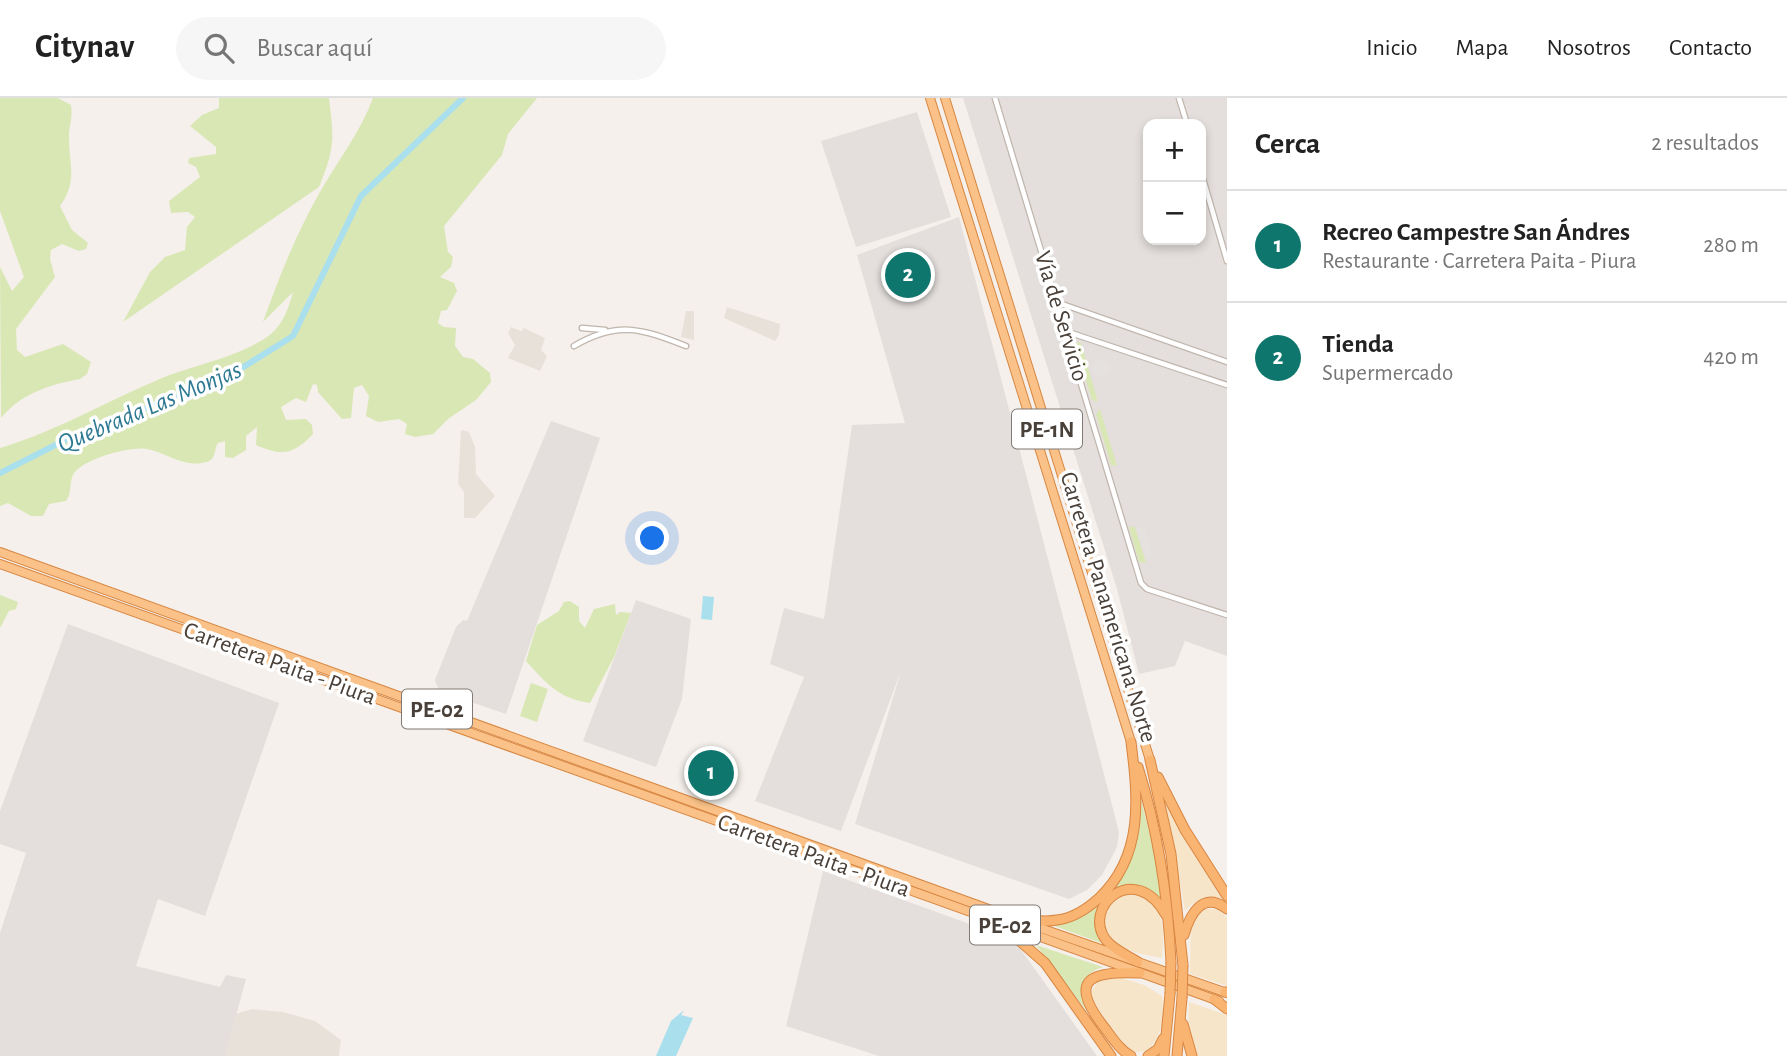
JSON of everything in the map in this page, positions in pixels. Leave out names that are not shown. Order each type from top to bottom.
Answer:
[{"type":"highway","name":"Carretera Panamericana Norte","points":[[930,98],[1154,823],[1169,921],[1171,962],[1164,1056]]},
{"type":"highway","name":"Carretera Panamericana Norte","points":[[945,98],[1150,760],[1171,854],[1182,940],[1182,998],[1177,1056]]},
{"type":"highway","points":[[944,145],[958,140]]},
{"type":"highway","points":[[1054,495],[1066,491]]},
{"type":"highway","name":"Carretera Paita - Piura","points":[[0,552],[1214,999]]},
{"type":"highway","name":"Carretera Paita - Piura","points":[[0,564],[1001,919],[1138,962]]},
{"type":"highway","points":[[1001,919],[1061,920],[1083,911],[1109,887],[1126,860],[1136,826],[1136,781],[1131,742]]},
{"type":"highway","points":[[1150,760],[1185,830],[1227,896]]},
{"type":"highway","points":[[1138,962],[1112,946],[1103,935],[1100,915],[1107,901],[1123,890],[1144,891],[1158,901],[1169,921]]},
{"type":"highway","points":[[1182,940],[1190,916],[1200,904],[1216,903],[1227,909]]},
{"type":"highway","points":[[1001,919],[1045,963],[1111,1056]]},
{"type":"highway","name":"PE-02","points":[[1138,962],[1226,993]]},
{"type":"highway","points":[[1131,1056],[1120,1047],[1089,1006],[1085,990],[1091,978],[1102,972],[1140,973]]},
{"type":"highway","points":[[1214,999],[1227,1009]]},
{"type":"highway","name":"PE-02","points":[[1214,999],[1227,1004]]},
{"type":"highway","points":[[1181,1013],[1192,1056]]},
{"type":"highway","points":[[1148,1056],[1158,1049],[1167,1031]]},
{"type":"street","name":"Vía de Servicio","points":[[995,98],[1068,332],[1138,575],[1147,590],[1227,615]]},
{"type":"street","points":[[1179,98],[1185,119]]},
{"type":"street","points":[[1204,182],[1227,261]]},
{"type":"street","points":[[1059,303],[1227,362]]},
{"type":"street","points":[[582,328],[652,331],[686,346]]},
{"type":"street","points":[[573,346],[594,335],[613,330]]},
{"type":"street","points":[[1068,332],[1227,384]]},
{"type":"shaded area","points":[[963,98],[1227,98],[1227,656],[1185,641],[1175,666],[1139,674],[1117,589]]},
{"type":"shaded area","points":[[917,112],[951,217],[856,247],[821,141]]},
{"type":"shaded area","points":[[959,217],[1119,832],[1117,847],[1102,875],[1087,890],[1069,899],[855,824],[901,671],[841,831],[755,801],[804,677],[770,664],[784,608],[824,619],[852,425],[905,423],[857,255]]},
{"type":"shaded area","points":[[727,307],[780,324],[779,335],[775,341],[724,318]]},
{"type":"shaded area","points":[[686,311],[694,311],[694,340],[681,337]]},
{"type":"shaded area","points":[[511,327],[521,331],[524,328],[545,338],[541,350],[547,356],[540,371],[508,358],[515,345],[508,333]]},
{"type":"shaded area","points":[[1101,360],[1107,362],[1107,374],[1101,376],[1095,374],[1093,368],[1095,362]]},
{"type":"shaded area","points":[[551,421],[600,438],[506,714],[439,691],[435,680],[456,627],[463,620],[467,621]]},
{"type":"shaded area","points":[[461,430],[469,432],[475,447],[476,474],[495,496],[475,518],[464,518],[464,492],[458,484]]},
{"type":"shaded area","points":[[1136,527],[1142,527],[1146,531],[1153,556],[1146,558]]},
{"type":"shaded area","points":[[636,600],[691,619],[682,699],[656,767],[583,741]]},
{"type":"shaded area","points":[[68,624],[279,703],[205,916],[158,899],[136,966],[220,987],[226,975],[246,979],[225,1056],[0,1056],[0,933],[26,853],[0,844],[0,811]]},
{"type":"shaded area","points":[[823,871],[1014,940],[1097,1056],[879,1056],[786,1026]]},
{"type":"shaded area","points":[[252,1009],[283,1012],[315,1021],[341,1040],[339,1056],[225,1056],[235,1014]]},
{"type":"green space","points":[[0,98],[58,98],[71,105],[71,181],[60,206],[72,230],[88,243],[86,249],[79,251],[62,244],[51,250],[50,259],[55,277],[16,329],[17,350],[25,357],[63,344],[91,362],[87,374],[80,379],[37,391],[17,402],[1,418],[0,267],[12,291],[24,277],[0,211]]},
{"type":"green space","points":[[219,98],[329,98],[332,143],[319,187],[123,322],[150,272],[165,257],[185,250],[187,227],[195,217],[188,212],[171,213],[169,201],[200,177],[196,167],[188,163],[189,158],[216,154],[216,147],[190,126],[202,115],[219,108]]},
{"type":"green space","points":[[373,98],[537,98],[508,134],[502,155],[444,226],[448,252],[453,257],[451,267],[440,277],[454,283],[457,291],[447,310],[441,311],[438,323],[444,327],[456,328],[455,346],[463,357],[473,359],[490,373],[491,382],[476,400],[448,419],[433,434],[415,437],[405,434],[407,424],[399,419],[378,422],[366,416],[369,396],[362,385],[354,388],[351,418],[342,419],[318,392],[317,385],[313,384],[306,402],[296,398],[281,407],[286,420],[306,419],[312,425],[313,434],[300,446],[288,452],[256,445],[257,427],[246,436],[246,450],[233,458],[225,457],[225,441],[218,443],[211,460],[201,463],[185,462],[147,449],[119,452],[96,459],[78,469],[73,475],[66,501],[49,504],[43,516],[31,516],[8,503],[0,506],[0,448],[62,424],[162,378],[246,349],[275,330],[285,315],[293,292],[263,322],[288,256],[311,208],[355,135]]},
{"type":"green space","points":[[1081,343],[1098,402],[1092,400],[1075,344]]},
{"type":"green space","points":[[1100,409],[1117,466],[1111,465],[1096,414]]},
{"type":"green space","points":[[1129,527],[1135,527],[1146,563],[1139,562]]},
{"type":"green space","points":[[0,595],[18,602],[16,609],[9,611],[0,628]]},
{"type":"green space","points":[[570,601],[579,607],[579,621],[585,628],[594,609],[615,604],[616,615],[620,612],[631,613],[614,657],[590,703],[561,694],[526,661],[537,625],[559,611],[564,602]]},
{"type":"green space","points":[[531,683],[548,689],[537,722],[520,716]]},
{"type":"green space","points":[[1140,796],[1155,855],[1162,903],[1151,892],[1139,886],[1125,886],[1110,891],[1136,839]]},
{"type":"green space","points":[[1103,900],[1107,945],[1049,924],[1081,917]]},
{"type":"green space","points":[[1036,945],[1103,967],[1089,975],[1083,986],[1084,1000],[1090,1015]]},
{"type":"sand","points":[[1166,805],[1227,907],[1205,899],[1195,902],[1185,911]]},
{"type":"sand","points":[[1127,892],[1148,900],[1160,915],[1162,958],[1132,951],[1115,942],[1109,935],[1103,915],[1111,901]]},
{"type":"sand","points":[[1204,908],[1220,910],[1227,918],[1227,986],[1190,974],[1191,918]]},
{"type":"sand","points":[[1118,977],[1144,985],[1162,996],[1163,1011],[1159,1034],[1145,1051],[1134,1052],[1124,1045],[1093,1002],[1091,993],[1098,981]]},
{"type":"sand","points":[[1189,1002],[1227,1015],[1227,1056],[1195,1056],[1188,1031]]},
{"type":"water","points":[[703,596],[714,597],[712,620],[701,619]]},
{"type":"water","points":[[684,1010],[681,1015],[693,1018],[676,1056],[656,1056],[671,1021]]},
{"type":"waterway","name":"Quebrada Las Monjas","points":[[0,473],[81,432],[221,381],[293,336],[361,196],[463,98]]},
{"type":"place","name":"Tienda","points":[[908,275]]},
{"type":"place","name":"Recreo Campestre San Ándres","points":[[711,773]]}]
